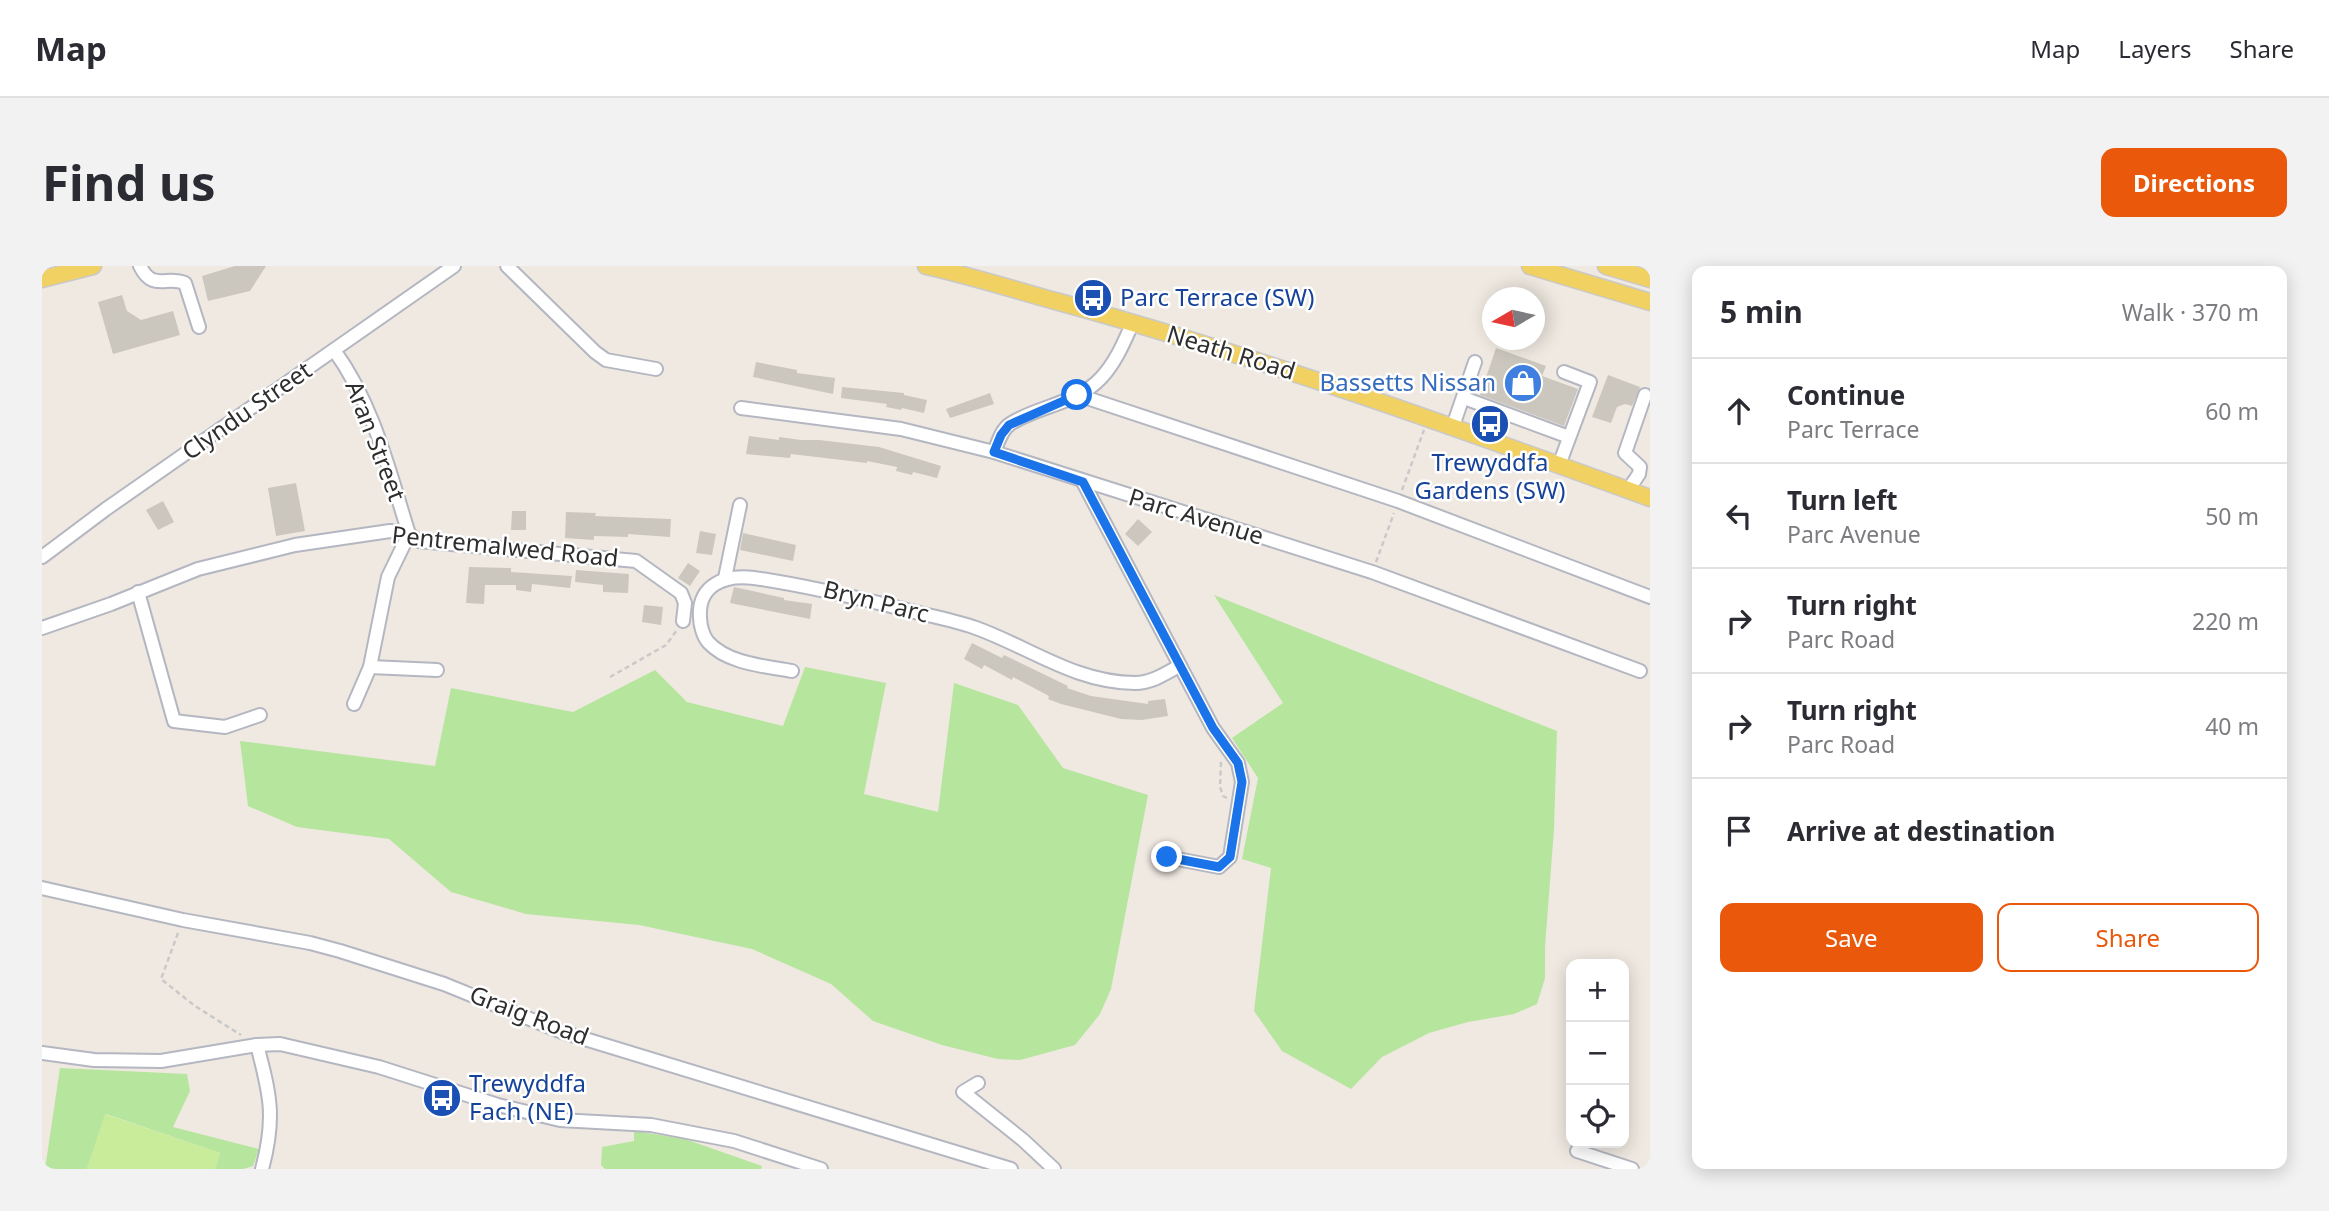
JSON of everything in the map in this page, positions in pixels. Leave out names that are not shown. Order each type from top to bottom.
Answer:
[{"type":"main road","points":[[42,279],[93,266]]},
{"type":"main road","name":"Neath Road","points":[[926,266],[1133,322],[1276,366],[1453,426],[1650,498]]},
{"type":"main road","points":[[1530,266],[1650,302]]},
{"type":"main road","points":[[1606,266],[1650,279]]},
{"type":"street","points":[[140,266],[145,276],[152,281],[185,283],[198,327]]},
{"type":"street","name":"Clyndu Street","points":[[42,557],[106,509],[454,266]]},
{"type":"street","points":[[507,266],[606,360],[656,369]]},
{"type":"street","points":[[994,452],[1001,435],[1009,425],[1077,395],[1100,380],[1114,362],[1133,322]]},
{"type":"street","name":"Aran Street","points":[[334,350],[350,372],[372,417],[409,534]]},
{"type":"street","points":[[1453,426],[1475,362]]},
{"type":"street","points":[[1559,465],[1590,382],[1564,372]]},
{"type":"street","points":[[1077,395],[1398,501],[1650,597]]},
{"type":"street","points":[[1628,490],[1639,474],[1640,467],[1625,453],[1645,395]]},
{"type":"street","points":[[1464,398],[1569,437]]},
{"type":"street","name":"Parc Avenue","points":[[741,408],[901,429],[994,452],[1372,572],[1640,671]]},
{"type":"street","points":[[1083,482],[1213,728],[1238,763],[1242,782],[1230,857],[1219,867],[1167,857]]},
{"type":"street","points":[[740,505],[725,578],[705,591],[699,608],[700,622],[707,641],[726,656],[792,671]]},
{"type":"street","name":"Pentremalwed Road","points":[[42,628],[198,569],[295,545],[390,531],[409,534],[419,541],[636,561],[681,593],[685,603],[683,621]]},
{"type":"street","points":[[354,704],[370,667],[388,577],[409,534]]},
{"type":"street","name":"Bryn Parc","points":[[725,578],[744,576],[806,585],[973,627],[1005,639],[1063,668],[1099,678],[1136,683],[1153,680],[1179,666]]},
{"type":"street","points":[[138,592],[174,721],[225,727],[260,715]]},
{"type":"street","points":[[370,667],[436,670]]},
{"type":"street","name":"Graig Road","points":[[42,888],[183,920],[310,943],[397,968],[468,993],[562,1032],[1011,1169]]},
{"type":"street","points":[[42,1053],[94,1060],[161,1061],[257,1045],[280,1044],[380,1067],[498,1105],[560,1120],[650,1125],[734,1141],[821,1169]]},
{"type":"street","points":[[257,1045],[270,1096],[272,1119],[262,1169]]},
{"type":"street","points":[[978,1083],[963,1092],[1023,1140],[1054,1169]]},
{"type":"street","points":[[1577,1151],[1632,1169]]},
{"type":"path","points":[[1404,484],[1429,418]]},
{"type":"path","points":[[1379,554],[1398,501]]},
{"type":"path","points":[[610,677],[666,645],[683,621]]},
{"type":"path","points":[[1219,754],[1222,766],[1220,787],[1223,796],[1231,799],[1240,796]]},
{"type":"path","points":[[183,920],[161,979],[195,1006],[257,1045]]},
{"type":"green space","points":[[1214,595],[1557,731],[1545,978],[1537,1004],[1514,1014],[1468,1022],[1429,1033],[1382,1057],[1351,1089],[1282,1051],[1254,1011],[1271,868],[1242,859],[1258,778],[1232,738],[1283,703]]},
{"type":"green space","points":[[805,667],[886,683],[864,794],[938,812],[954,683],[1018,705],[1063,768],[1148,795],[1111,989],[1100,1014],[1075,1045],[1020,1060],[998,1059],[942,1045],[873,1021],[831,984],[752,949],[639,925],[526,914],[451,892],[389,839],[297,827],[248,806],[240,741],[435,766],[451,688],[573,712],[655,670],[687,702],[783,726]]},
{"type":"green space","points":[[60,1068],[187,1074],[190,1091],[173,1127],[259,1149],[253,1166],[243,1169],[215,1169],[220,1153],[106,1114],[87,1169],[45,1169]]},
{"type":"green space","points":[[105,1114],[220,1153],[215,1169],[87,1169]]},
{"type":"green space","points":[[634,1131],[685,1139],[762,1166],[761,1169],[605,1169],[601,1165],[602,1147],[634,1141]]},
{"type":"building","points":[[235,266],[266,266],[250,291],[208,301],[202,276]]},
{"type":"building","points":[[122,295],[127,311],[141,320],[173,311],[180,335],[113,354],[98,302]]},
{"type":"building","name":"Bassetts Nissan","points":[[1495,350],[1546,366],[1542,376],[1578,389],[1564,426],[1480,395]]},
{"type":"building","points":[[756,362],[797,370],[797,373],[835,378],[833,394],[753,377]]},
{"type":"building","points":[[1608,375],[1640,387],[1632,406],[1625,404],[1617,407],[1611,423],[1592,417]]},
{"type":"building","points":[[842,387],[904,393],[927,400],[924,413],[886,407],[887,404],[841,398]]},
{"type":"building","points":[[990,393],[994,404],[950,418],[946,409]]},
{"type":"building","points":[[749,436],[879,447],[941,466],[937,478],[913,472],[912,475],[896,471],[897,467],[867,461],[791,454],[790,458],[746,454]]},
{"type":"building","points":[[296,483],[305,531],[276,536],[268,488]]},
{"type":"building","points":[[163,501],[174,522],[158,530],[146,510]]},
{"type":"building","points":[[512,511],[526,511],[526,530],[511,530]]},
{"type":"building","points":[[566,512],[671,519],[670,537],[628,534],[628,537],[594,536],[594,540],[565,538]]},
{"type":"building","points":[[1138,519],[1152,532],[1138,546],[1125,534]]},
{"type":"building","points":[[700,531],[716,534],[712,555],[696,553]]},
{"type":"building","points":[[743,533],[796,545],[793,561],[740,550]]},
{"type":"building","points":[[688,563],[700,571],[690,586],[678,578]]},
{"type":"building","points":[[469,567],[511,568],[511,572],[572,576],[570,588],[532,584],[531,592],[516,590],[516,585],[485,585],[484,604],[466,603]]},
{"type":"building","points":[[576,570],[629,574],[628,593],[603,592],[603,585],[575,582]]},
{"type":"building","points":[[734,587],[812,604],[810,619],[730,603]]},
{"type":"building","points":[[644,605],[663,607],[661,625],[642,622]]},
{"type":"building","points":[[972,643],[1002,658],[1004,655],[1068,686],[1067,688],[1091,696],[1148,704],[1148,701],[1165,699],[1168,716],[1142,720],[1121,719],[1061,704],[1013,677],[1012,680],[984,665],[982,669],[964,659]]},
{"type":"place","name":"Parc Terrace (SW)","points":[[1093,298]]},
{"type":"place","name":"Bassetts Nissan","points":[[1523,383]]},
{"type":"place","name":"Trewyddfa Gardens (SW)","points":[[1490,424]]},
{"type":"place","name":"Trewyddfa Fach (NE)","points":[[442,1098]]},
{"type":"route","points":[[1077,395],[1009,425],[1001,435],[994,452],[1083,482],[1213,728],[1238,763],[1242,782],[1230,857],[1219,867],[1167,857]]}]
